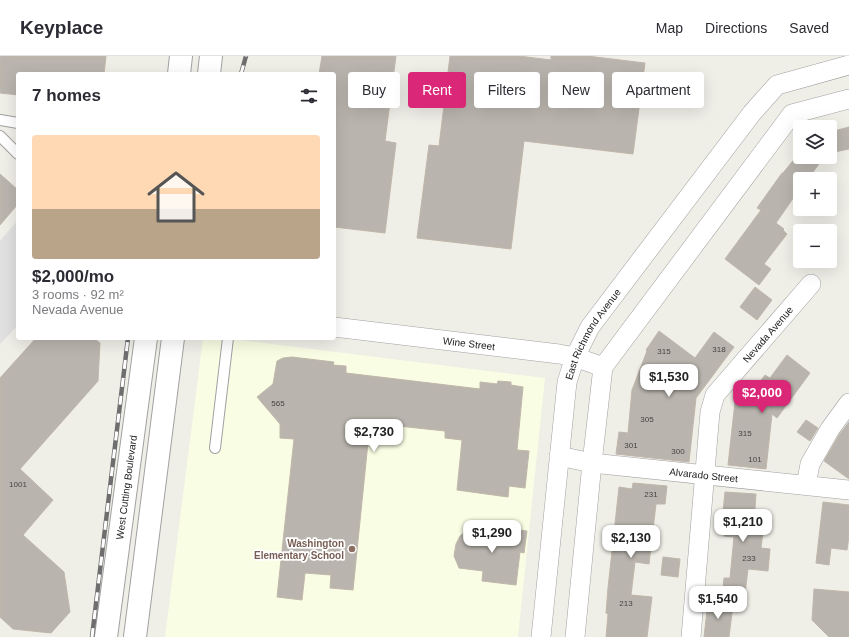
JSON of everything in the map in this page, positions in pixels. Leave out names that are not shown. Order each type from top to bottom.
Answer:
[{"type":"street","points":[[179,72],[181,56]]},
{"type":"street","points":[[209,72],[211,56]]},
{"type":"street","points":[[792,114],[777,85],[849,65]]},
{"type":"street","name":"East Richmond Avenue","points":[[541,637],[567,382],[575,357],[590,327],[752,113],[777,85]]},
{"type":"street","points":[[575,637],[603,367],[792,114],[849,99]]},
{"type":"street","name":"Nevada Avenue","points":[[691,637],[710,412],[715,395],[811,284]]},
{"type":"street","name":"Wine Street","points":[[336,327],[575,357],[603,367]]},
{"type":"street","name":"West Cutting Boulevard","points":[[106,637],[146,340]]},
{"type":"street","points":[[135,637],[173,340]]},
{"type":"street","points":[[806,485],[810,464],[830,429],[849,403]]},
{"type":"street","name":"Alvarado Street","points":[[559,456],[592,463],[849,490]]},
{"type":"lane","points":[[0,120],[16,123]]},
{"type":"lane","points":[[0,136],[16,152]]},
{"type":"lane","points":[[215,448],[228,340]]},
{"type":"shaded area","points":[[16,222],[16,327],[0,344],[0,241]]},
{"type":"shaded area","name":"Washington Elementary School","points":[[203,340],[240,340],[545,378],[518,637],[165,637]]},
{"type":"building","points":[[0,56],[106,56],[104,72],[16,72],[16,95],[0,93]]},
{"type":"building","points":[[322,56],[396,56],[394,72],[348,72],[348,108],[389,108],[385,141],[396,143],[385,233],[336,227],[336,72],[319,72]]},
{"type":"building","points":[[450,56],[519,56],[551,60],[551,56],[587,56],[645,63],[644,72],[612,72],[612,108],[639,108],[633,154],[524,141],[511,249],[417,238],[429,145],[439,146],[444,108],[466,108],[466,72],[448,72]]},
{"type":"building","points":[[849,127],[849,149],[837,152],[837,130]]},
{"type":"building","points":[[793,161],[793,164],[819,164],[813,172],[793,172],[793,198],[776,223],[784,229],[783,230],[787,234],[764,264],[771,269],[759,285],[725,259],[761,210],[757,208]]},
{"type":"building","points":[[0,174],[16,188],[16,206],[0,225]]},
{"type":"building","points":[[755,287],[772,300],[757,320],[740,307]]},
{"type":"building","points":[[659,331],[695,358],[714,332],[734,347],[696,398],[689,462],[616,454],[619,432],[628,433],[632,390],[647,351],[646,350]]},
{"type":"building","points":[[34,340],[96,340],[100,343],[98,381],[20,469],[53,500],[23,535],[64,572],[70,612],[51,633],[13,629],[0,617],[0,378]]},
{"type":"building","points":[[787,355],[810,373],[777,418],[772,414],[766,469],[728,465],[735,402],[741,392],[749,397],[765,375],[770,378]]},
{"type":"building","points":[[292,357],[334,362],[333,365],[346,366],[346,373],[480,389],[480,382],[497,384],[498,381],[511,382],[511,385],[523,387],[517,450],[529,451],[525,488],[509,486],[508,497],[457,490],[462,440],[445,438],[445,431],[370,423],[353,590],[330,588],[331,575],[305,573],[302,600],[277,597],[294,439],[280,438],[280,424],[257,397],[273,384],[277,361],[283,358]]},
{"type":"building","points":[[806,420],[818,428],[810,441],[797,432]]},
{"type":"building","points":[[849,422],[849,479],[824,461],[839,435]]},
{"type":"building","points":[[633,483],[667,486],[665,504],[656,504],[649,564],[635,562],[631,595],[652,597],[647,637],[606,637],[608,588],[619,487],[632,489]]},
{"type":"building","points":[[725,492],[756,494],[754,523],[764,524],[761,548],[770,549],[768,571],[748,569],[744,602],[722,599],[724,578],[730,578],[734,537],[724,536],[726,512],[723,512]]},
{"type":"building","points":[[823,502],[849,505],[849,536],[847,550],[831,548],[829,565],[816,563]]},
{"type":"building","points":[[489,526],[527,531],[524,553],[520,552],[516,585],[482,581],[483,571],[459,568],[454,556],[456,544],[460,536],[465,532],[488,536]]},
{"type":"building","points":[[663,557],[680,559],[678,577],[661,575]]},
{"type":"building","points":[[814,589],[849,592],[849,637],[829,637],[812,620]]},
{"type":"building","points":[[708,602],[733,605],[729,637],[704,637]]},
{"type":"railway","points":[[242,72],[246,56]]},
{"type":"railway","points":[[92,637],[128,340]]},
{"type":"place","name":"Washington Elementary School","points":[[352,549]]}]
